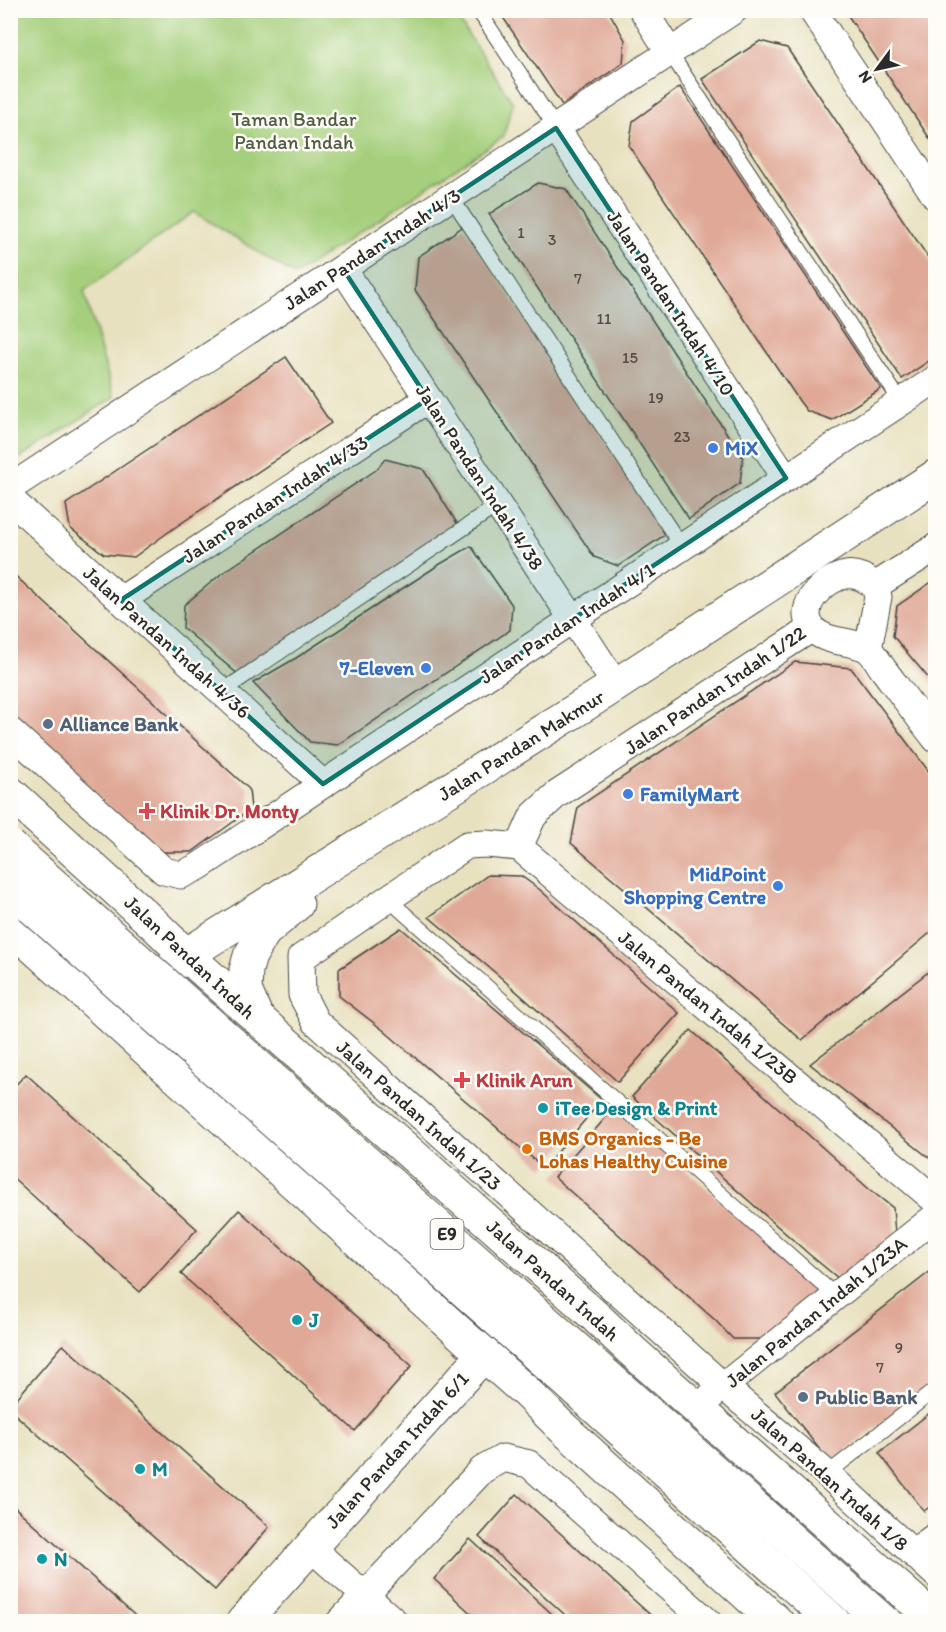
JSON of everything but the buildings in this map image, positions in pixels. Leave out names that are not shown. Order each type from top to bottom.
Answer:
[{"type":"main road","name":"Jalan Pandan Makmur","points":[[110,1017],[186,956],[388,828],[616,686],[818,571],[936,476]]},
{"type":"main road","name":"Jalan Pandan Indah","points":[[10,793],[186,956],[936,1621]]},
{"type":"main road","points":[[10,893],[18,890],[29,880],[39,865],[45,847],[40,819]]},
{"type":"main road","points":[[257,1018],[245,990],[246,970],[250,956],[264,932],[388,828]]},
{"type":"main road","name":"E9","points":[[10,846],[884,1622]]},
{"type":"main road","name":"E9","points":[[10,888],[834,1622]]},
{"type":"main road","points":[[10,927],[525,1391],[777,1622]]},
{"type":"main road","name":"Jalan Pandan Indah 6/1","points":[[243,1622],[483,1354],[554,1280]]},
{"type":"main road","points":[[564,1429],[556,1405],[563,1381],[590,1353],[613,1347],[632,1351]]},
{"type":"street","points":[[643,10],[670,52]]},
{"type":"street","name":"Jalan Pandan Indah 4/3","points":[[10,488],[734,10]]},
{"type":"street","points":[[812,10],[936,197]]},
{"type":"street","name":"Jalan Pandan Indah 4/10","points":[[556,128],[786,478]]},
{"type":"street","name":"Jalan Pandan Indah 4/38","points":[[343,268],[616,686]]},
{"type":"street","name":"Jalan Pandan Indah 4/1","points":[[10,731],[164,871],[181,875],[198,867],[936,380]]},
{"type":"street","name":"Jalan Pandan Indah 4/33","points":[[121,600],[428,399]]},
{"type":"street","name":"Jalan Pandan Indah 4/36","points":[[10,499],[323,784]]},
{"type":"street","points":[[875,586],[936,547]]},
{"type":"street","points":[[818,571],[857,576],[868,580],[875,586],[878,597],[868,649]]},
{"type":"street","name":"Jalan Pandan Indah 1/22","points":[[519,847],[533,816],[556,795],[812,628],[807,608],[818,571]]},
{"type":"street","points":[[812,628],[821,635],[868,649],[936,739]]},
{"type":"street","name":"Jalan Pandan Indah 1/23","points":[[519,847],[488,844],[467,845],[301,958],[302,995],[316,1023],[723,1386]]},
{"type":"street","name":"Jalan Pandan Indah 1/23B","points":[[519,847],[936,1201]]},
{"type":"street","name":"Jalan Pandan Indah 1/23A","points":[[697,1407],[936,1216]]},
{"type":"street","name":"Jalan Pandan Indah 1/8","points":[[723,1386],[827,1474],[936,1574]]},
{"type":"street","points":[[340,1622],[482,1470],[503,1458],[529,1464],[708,1622]]},
{"type":"street","points":[[913,1553],[936,1536]]},
{"type":"street","points":[[310,1547],[395,1622]]},
{"type":"lane","points":[[478,10],[556,128]]},
{"type":"lane","points":[[670,52],[901,402]]},
{"type":"lane","points":[[451,197],[682,547]]},
{"type":"lane","points":[[221,692],[498,505]]},
{"type":"lane","points":[[388,899],[836,1296]]},
{"type":"lane","points":[[827,1474],[936,1389]]},
{"type":"highlighted area","points":[[556,128],[786,478],[323,784],[121,600],[428,399],[343,269]]},
{"type":"green space","name":"Taman Bandar Pandan Indah","points":[[11,10],[453,11],[513,103],[503,137],[295,275],[194,212],[84,291],[114,397],[11,464]]},
{"type":"place","name":"MiX","points":[[713,448]]},
{"type":"place","name":"7-Eleven","points":[[426,668]]},
{"type":"place","name":"Alliance Bank","points":[[48,724]]},
{"type":"place","name":"FamilyMart","points":[[628,794]]},
{"type":"place","name":"Klinik Dr. Monty","points":[[147,811]]},
{"type":"place","name":"MidPoint Shopping Centre","points":[[778,886]]},
{"type":"place","name":"Klinik Arun","points":[[462,1080]]},
{"type":"place","name":"iTee Design & Print","points":[[543,1108]]},
{"type":"place","name":"BMS Organics - Be Lohas Healthy Cuisine","points":[[527,1149]]},
{"type":"place","name":"J","points":[[297,1320]]},
{"type":"place","name":"Public Bank","points":[[803,1397]]},
{"type":"place","name":"M","points":[[140,1469]]},
{"type":"place","name":"N","points":[[42,1559]]}]
